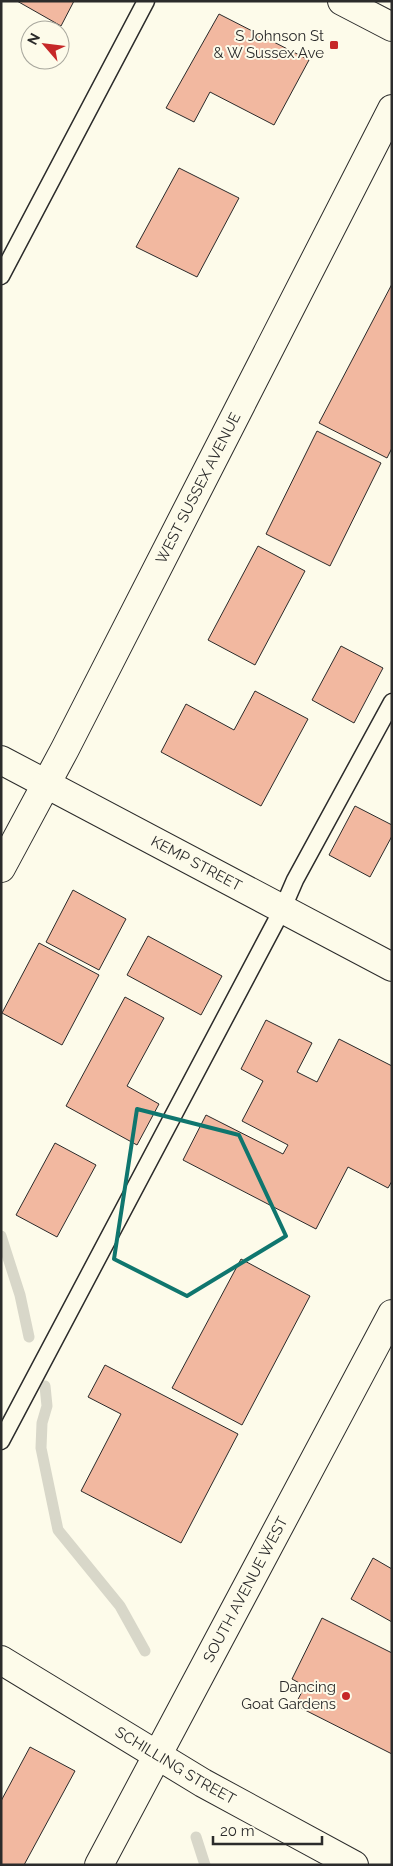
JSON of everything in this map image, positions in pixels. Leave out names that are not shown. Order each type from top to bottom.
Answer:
[{"type":"street","points":[[342,1],[392,27]]},
{"type":"street","name":"WEST SUSSEX AVENUE","points":[[1,868],[392,109]]},
{"type":"street","name":"KEMP STREET","points":[[1,760],[392,967]]},
{"type":"street","name":"SOUTH AVENUE WEST","points":[[99,1865],[392,1314]]},
{"type":"street","name":"SCHILLING STREET","points":[[1,1660],[203,1783],[354,1865]]},
{"type":"lane","points":[[1,276],[146,1]]},
{"type":"lane","points":[[1,1441],[282,910],[295,880],[392,702]]},
{"type":"highlighted area","points":[[137,1109],[239,1135],[286,1236],[187,1296],[114,1259]]},
{"type":"building","points":[[17,1],[74,1],[64,20],[50,20]]},
{"type":"building","points":[[219,14],[309,60],[274,125],[210,92],[194,122],[166,108]]},
{"type":"building","points":[[179,168],[239,198],[197,277],[136,247]]},
{"type":"building","points":[[392,284],[392,448],[387,458],[319,423]]},
{"type":"building","points":[[317,431],[381,463],[330,566],[266,534]]},
{"type":"building","points":[[258,546],[305,571],[255,665],[208,640]]},
{"type":"building","points":[[341,646],[383,668],[354,723],[312,700]]},
{"type":"building","points":[[255,691],[308,719],[261,806],[161,752],[186,704],[234,730]]},
{"type":"building","points":[[355,806],[392,825],[392,836],[370,877],[329,855]]},
{"type":"building","points":[[73,890],[126,919],[99,970],[46,942]]},
{"type":"building","points":[[148,936],[222,976],[201,1015],[127,975]]},
{"type":"building","points":[[39,943],[99,975],[62,1045],[2,1013]]},
{"type":"building","points":[[125,997],[164,1018],[127,1086],[159,1104],[137,1145],[66,1106]]},
{"type":"building","points":[[266,1020],[312,1043],[297,1072],[317,1082],[339,1039],[392,1066],[392,1181],[388,1188],[348,1167],[316,1229],[183,1160],[206,1115],[283,1154],[288,1145],[242,1121],[263,1081],[241,1069]]},
{"type":"building","points":[[55,1143],[96,1165],[57,1237],[16,1215]]},
{"type":"building","points":[[241,1259],[310,1296],[242,1425],[172,1388]]},
{"type":"building","points":[[105,1365],[238,1434],[181,1543],[81,1491],[121,1414],[88,1397]]},
{"type":"building","points":[[373,1558],[392,1569],[392,1622],[351,1599]]},
{"type":"building","name":"Dancing Goat Gardens","points":[[322,1618],[392,1653],[392,1754],[295,1705],[305,1686],[292,1679]]},
{"type":"building","points":[[30,1747],[75,1771],[24,1865],[1,1865],[1,1801]]},
{"type":"waterway","points":[[1,1236],[20,1295],[29,1337]]},
{"type":"waterway","points":[[45,1386],[47,1406],[42,1423],[41,1448],[58,1530],[120,1606],[145,1651]]},
{"type":"waterway","points":[[196,1837],[205,1865]]},
{"type":"place","name":"S Johnson St & W Sussex Ave","points":[[334,45]]},
{"type":"place","name":"Dancing Goat Gardens","points":[[346,1696]]}]
